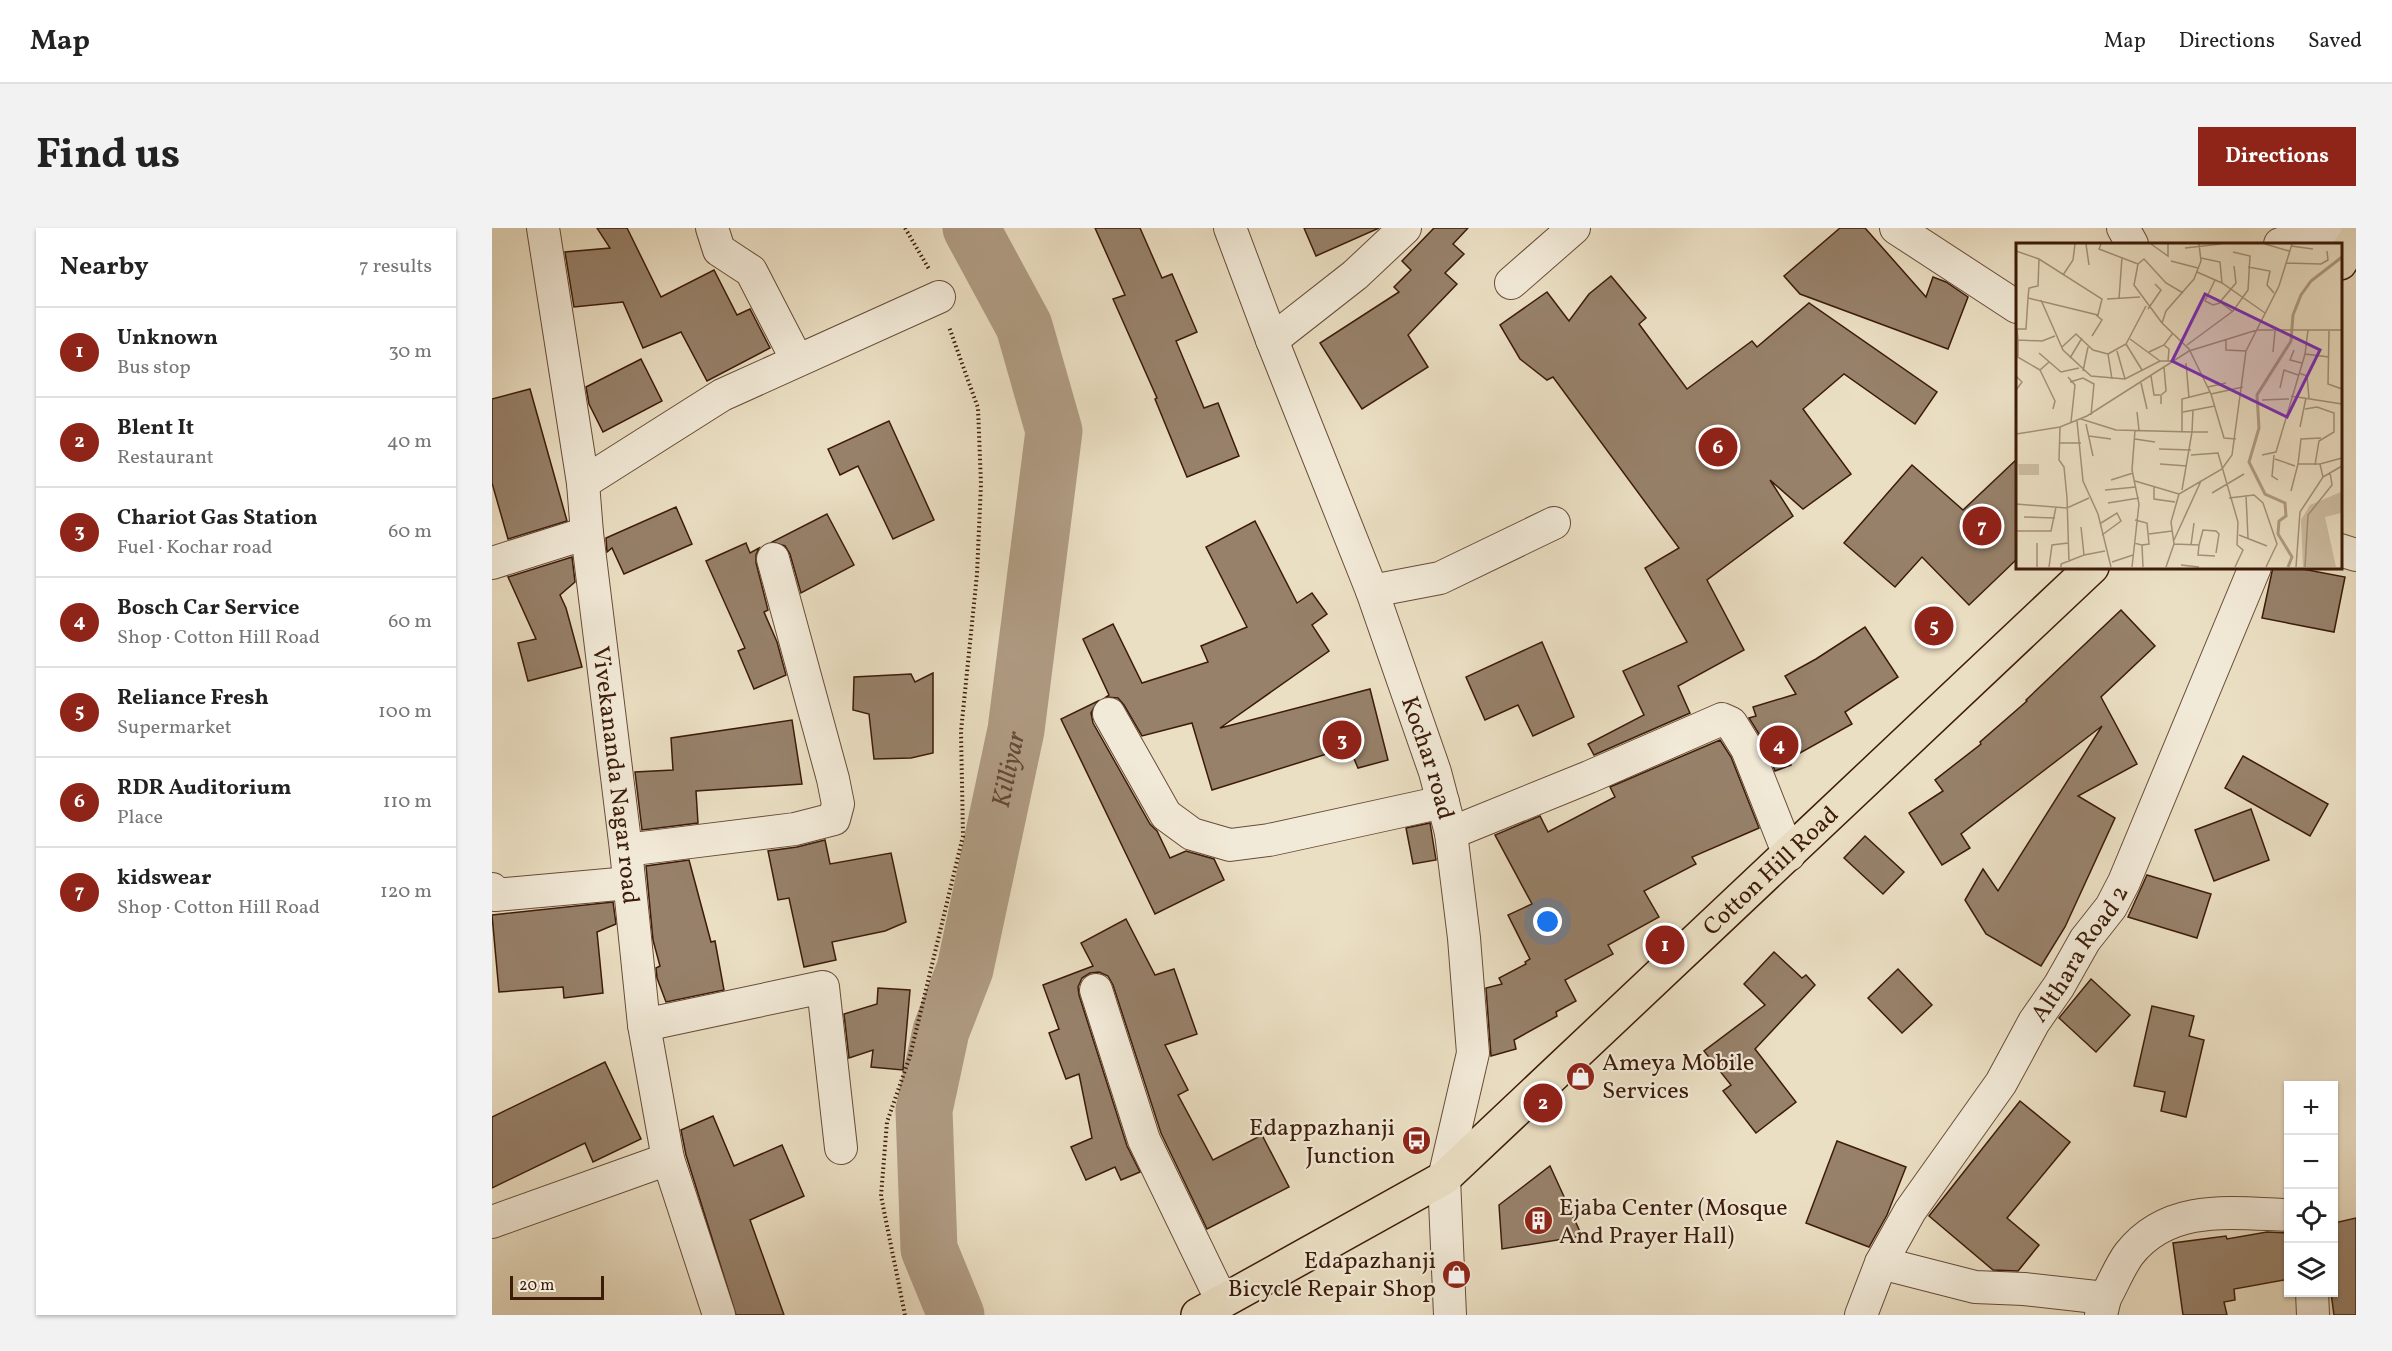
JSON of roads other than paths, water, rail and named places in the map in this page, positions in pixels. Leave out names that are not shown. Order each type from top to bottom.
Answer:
[{"type":"main road","points":[[2341,261],[2356,238]]},
{"type":"main road","name":"Cotton Hill Road","points":[[1210,1308],[1444,1178],[1789,855],[2090,568]]},
{"type":"street","points":[[712,228],[719,249],[751,271],[796,360]]},
{"type":"street","name":"Kochar road","points":[[1230,228],[1372,591],[1435,772],[1451,833],[1464,938],[1473,1053],[1444,1178],[1450,1315]]},
{"type":"street","points":[[1272,340],[1355,275],[1406,228]]},
{"type":"street","points":[[1511,283],[1574,228]]},
{"type":"street","points":[[1896,228],[2016,307]]},
{"type":"street","points":[[2123,228],[2131,243]]},
{"type":"street","points":[[2283,243],[2330,228]]},
{"type":"street","name":"Vivekananda Nagar road","points":[[549,230],[583,483],[644,1025],[668,1159],[719,1315]]},
{"type":"street","points":[[583,483],[722,395],[939,297]]},
{"type":"street","points":[[1372,591],[1440,578],[1554,522]]},
{"type":"street","points":[[492,563],[587,533]]},
{"type":"street","points":[[2341,550],[2356,555]]},
{"type":"street","points":[[626,850],[795,829],[834,819],[838,804],[833,779],[773,559]]},
{"type":"street","name":"Althara Road 2","points":[[1861,1315],[1881,1263],[1910,1210],[2001,1083],[2034,1022],[2059,986],[2085,940],[2111,907],[2124,882],[2254,568]]},
{"type":"street","points":[[1109,714],[1166,815],[1192,834],[1230,845],[1269,840],[1443,802]]},
{"type":"street","points":[[1451,833],[1589,777],[1722,719],[1731,723],[1747,749],[1789,855]]},
{"type":"street","points":[[492,889],[495,895],[629,883]]},
{"type":"street","points":[[644,1025],[823,987],[841,1148]]},
{"type":"street","points":[[1095,990],[1144,1140],[1210,1308]]},
{"type":"street","points":[[492,1222],[668,1159]]},
{"type":"street","points":[[1881,1263],[1975,1287],[2035,1290],[2103,1307],[2129,1254],[2153,1232],[2173,1221],[2209,1212],[2284,1215]]},
{"type":"street","points":[[2312,1297],[2313,1315]]},
{"type":"waterway","name":"Killiyar","points":[[956,1315],[929,1249],[924,1110],[941,1031],[965,969],[1016,730],[1054,431],[1024,326],[971,228]]},
{"type":"place","name":"RDR Auditorium","points":[[1718,447]]},
{"type":"place","name":"kidswear","points":[[1982,526]]},
{"type":"place","name":"Reliance Fresh","points":[[1934,626]]},
{"type":"place","name":"Chariot Gas Station","points":[[1342,740]]},
{"type":"place","name":"Bosch Car Service","points":[[1779,745]]},
{"type":"place","name":"Unknown","points":[[1665,945]]},
{"type":"place","name":"Ameya Mobile Services","points":[[1581,1076]]},
{"type":"place","name":"Blent It","points":[[1543,1103]]},
{"type":"place","name":"Edappazhanji Junction","points":[[1416,1141]]},
{"type":"place","name":"Ejaba Center (Mosque And Prayer Hall)","points":[[1538,1221]]},
{"type":"place","name":"Edapazhanji Bicycle Repair Shop","points":[[1457,1274]]}]
